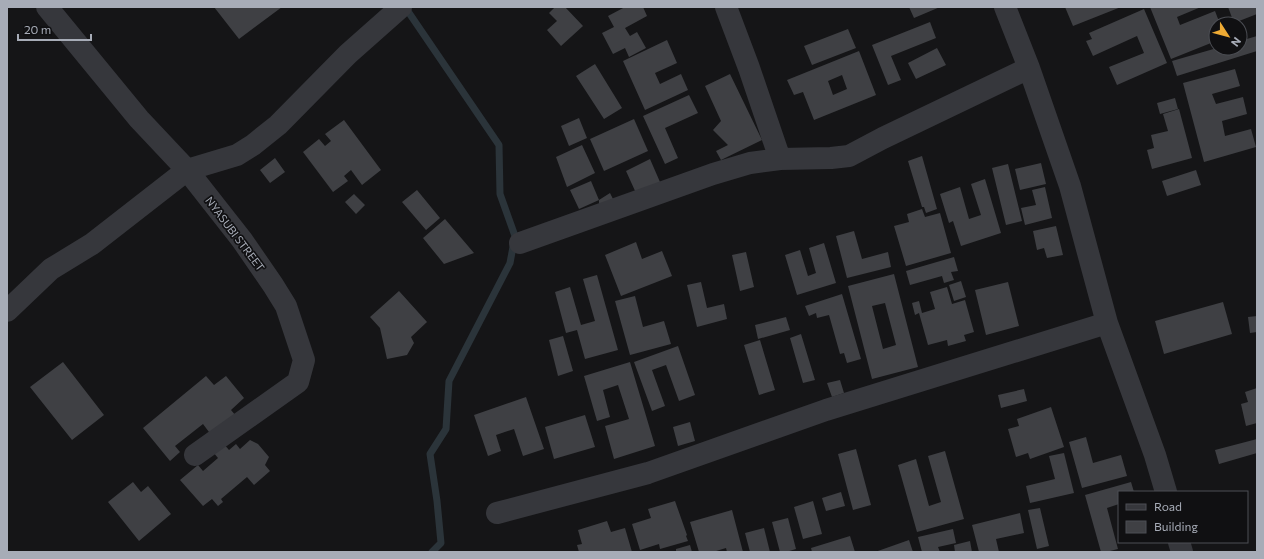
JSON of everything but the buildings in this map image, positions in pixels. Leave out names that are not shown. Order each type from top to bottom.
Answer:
[{"type":"street","name":"NYASUBI STREET","points":[[47,7],[139,119],[187,170],[242,240],[286,306],[304,360],[298,382],[195,455]]},
{"type":"street","points":[[7,311],[51,270],[92,244],[187,170],[237,155],[253,145],[278,125],[348,54],[401,7]]},
{"type":"street","points":[[726,7],[749,68],[780,159]]},
{"type":"street","points":[[1005,7],[1029,68],[1070,186],[1107,323],[1155,455],[1166,491]]},
{"type":"street","points":[[520,243],[713,174],[750,163],[780,159],[831,158],[849,156],[883,138],[1029,68]]},
{"type":"street","points":[[497,513],[648,472],[826,410],[1107,323]]},
{"type":"waterway","points":[[405,7],[499,145],[500,194],[515,236],[510,263],[449,381],[446,429],[430,454],[441,543],[432,552]]}]
